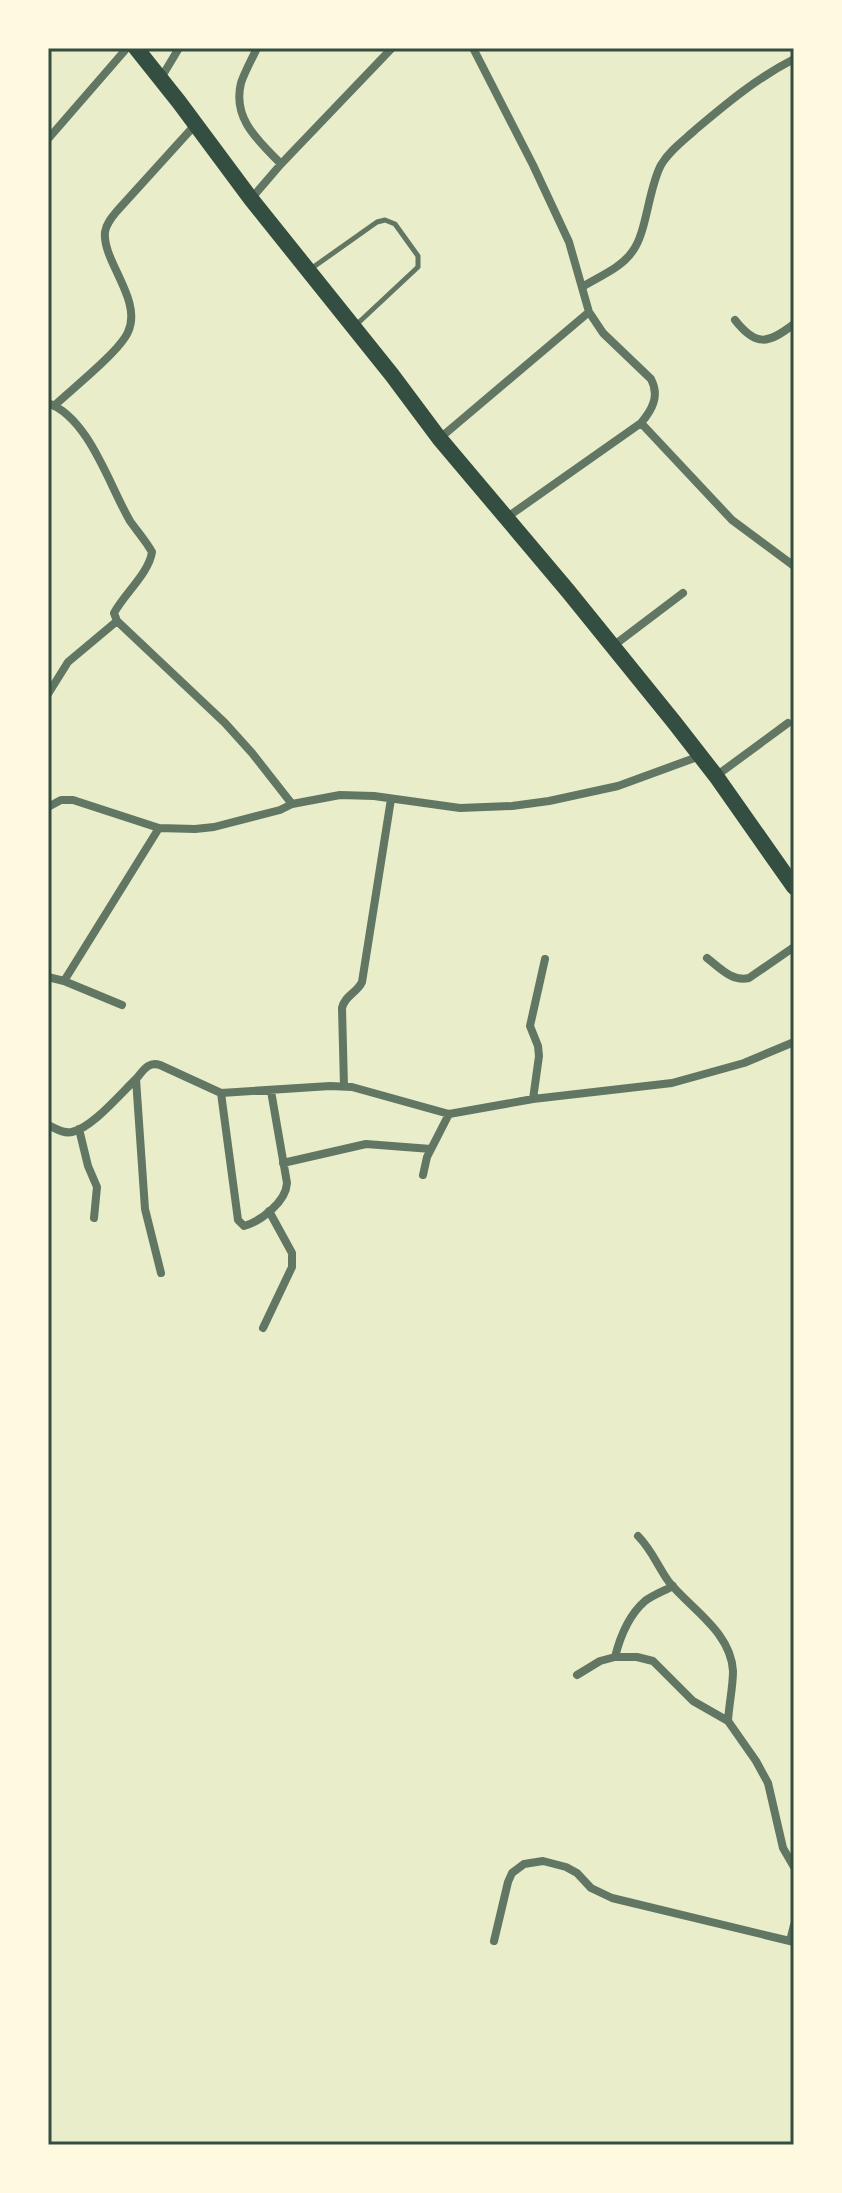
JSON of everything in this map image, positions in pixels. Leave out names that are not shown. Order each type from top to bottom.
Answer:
[{"type":"highway","points":[[136,48],[439,438],[700,755],[794,887]]},
{"type":"street","points":[[48,139],[127,48]]},
{"type":"street","points":[[161,78],[179,48]]},
{"type":"street","points":[[257,48],[242,83],[243,120],[253,136],[281,164]]},
{"type":"street","points":[[251,199],[392,48]]},
{"type":"street","points":[[473,48],[569,242],[589,312],[603,333],[645,372],[656,393],[653,406],[641,423],[506,518]]},
{"type":"street","points":[[582,287],[624,261],[634,250],[656,177],[676,147],[752,84],[794,59]]},
{"type":"street","points":[[196,124],[107,226],[105,241],[125,291],[132,315],[131,326],[122,343],[51,404],[67,413],[79,427],[131,522],[152,552],[148,566],[114,613],[117,621],[225,723],[292,804]]},
{"type":"street","points":[[439,438],[589,312]]},
{"type":"street","points":[[735,320],[745,333],[762,340],[772,339],[794,324]]},
{"type":"street","points":[[641,423],[732,520],[794,566]]},
{"type":"street","points":[[612,647],[683,593]]},
{"type":"street","points":[[48,694],[68,662],[117,621]]},
{"type":"street","points":[[716,776],[788,723]]},
{"type":"street","points":[[48,807],[61,800],[73,800],[159,828],[195,829],[280,810],[292,804],[356,794],[460,808],[501,807],[549,801],[618,786],[700,755]]},
{"type":"street","points":[[344,1086],[342,1004],[362,982],[391,799]]},
{"type":"street","points":[[64,981],[159,828]]},
{"type":"street","points":[[707,958],[731,977],[740,980],[749,978],[794,947]]},
{"type":"street","points":[[533,1099],[539,1056],[530,1026],[545,959]]},
{"type":"street","points":[[48,977],[122,1005]]},
{"type":"street","points":[[48,1125],[63,1132],[79,1129],[154,1063],[221,1093],[344,1086],[449,1114],[533,1099],[672,1083],[744,1063],[794,1042]]},
{"type":"street","points":[[136,1079],[145,1209],[161,1273]]},
{"type":"street","points":[[221,1093],[240,1223],[244,1226],[269,1211],[286,1191],[271,1091]]},
{"type":"street","points":[[423,1175],[431,1149],[449,1114]]},
{"type":"street","points":[[79,1129],[97,1187],[94,1218]]},
{"type":"street","points":[[283,1163],[366,1144],[431,1149]]},
{"type":"street","points":[[263,1328],[293,1261],[292,1253],[269,1211]]},
{"type":"street","points":[[638,1536],[673,1586],[708,1621],[727,1651],[733,1668],[728,1721]]},
{"type":"street","points":[[615,1657],[621,1636],[641,1606],[646,1600],[673,1586]]},
{"type":"street","points":[[577,1675],[600,1661],[615,1657],[653,1661],[693,1701],[728,1721],[768,1783],[783,1848],[794,1867]]},
{"type":"street","points":[[494,1941],[512,1873],[524,1864],[543,1861],[566,1867],[577,1873],[591,1888],[612,1898],[792,1941],[794,1925]]},
{"type":"lane","points":[[308,270],[373,224],[385,220],[395,224],[418,256],[418,267],[353,327]]}]
